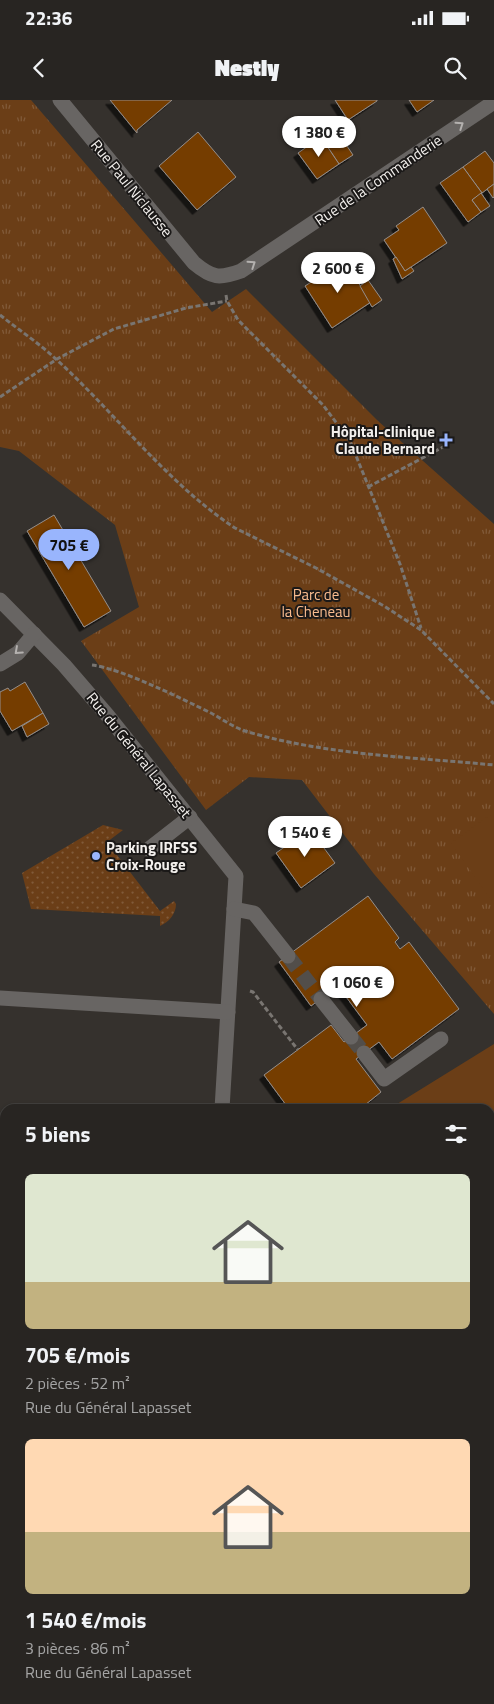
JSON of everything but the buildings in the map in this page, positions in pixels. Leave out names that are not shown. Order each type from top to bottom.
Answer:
[{"type":"street","name":"Rue Paul Niclausse","points":[[60,100],[194,263],[207,274],[224,277]]},
{"type":"street","name":"Rue de la Commanderie","points":[[224,277],[241,271],[494,102]]},
{"type":"street","name":"Rue du Général Lapasset","points":[[0,600],[64,665],[190,817],[236,876],[222,1104]]},
{"type":"street","points":[[0,664],[18,653],[34,634]]},
{"type":"street","points":[[149,849],[190,817]]},
{"type":"street","points":[[234,909],[254,913],[288,956]]},
{"type":"street","points":[[0,998],[228,1012]]},
{"type":"street","points":[[321,998],[351,1037]]},
{"type":"street","points":[[364,1053],[384,1079],[440,1038]]},
{"type":"path","points":[[224,277],[227,301],[238,320],[323,405],[350,441],[400,564],[421,630]]},
{"type":"path","points":[[0,397],[57,359],[114,329],[186,308],[227,301]]},
{"type":"path","points":[[0,315],[57,359],[149,454],[216,515],[235,528],[384,606],[421,630],[494,704]]},
{"type":"path","points":[[368,487],[445,446]]},
{"type":"path","points":[[64,665],[81,663],[103,666],[210,713],[242,730],[278,740],[345,750],[494,765]]},
{"type":"path","points":[[230,988],[253,992],[298,1050]]},
{"type":"green space","name":"Parc de la Cheneau","points":[[0,100],[31,100],[212,312],[246,289],[378,421],[494,524],[494,1014],[374,874],[302,780],[249,777],[206,810],[81,641],[139,607],[115,525],[19,451],[0,447]]},
{"type":"green space","points":[[490,815],[494,820],[494,904],[451,843]]},
{"type":"green space","points":[[103,825],[123,830],[107,842],[160,911],[174,901],[176,904],[176,908],[169,920],[160,926],[160,916],[31,909],[22,873]]},
{"type":"green space","points":[[494,1044],[494,1104],[397,1104]]},
{"type":"tunnel","points":[[288,956],[321,999]]},
{"type":"tunnel","points":[[351,1037],[364,1053]]},
{"type":"place","name":"Hôpital-clinique Claude Bernard","points":[[446,440]]},
{"type":"place","name":"Parking IRFSS Croix-Rouge","points":[[96,856]]}]
